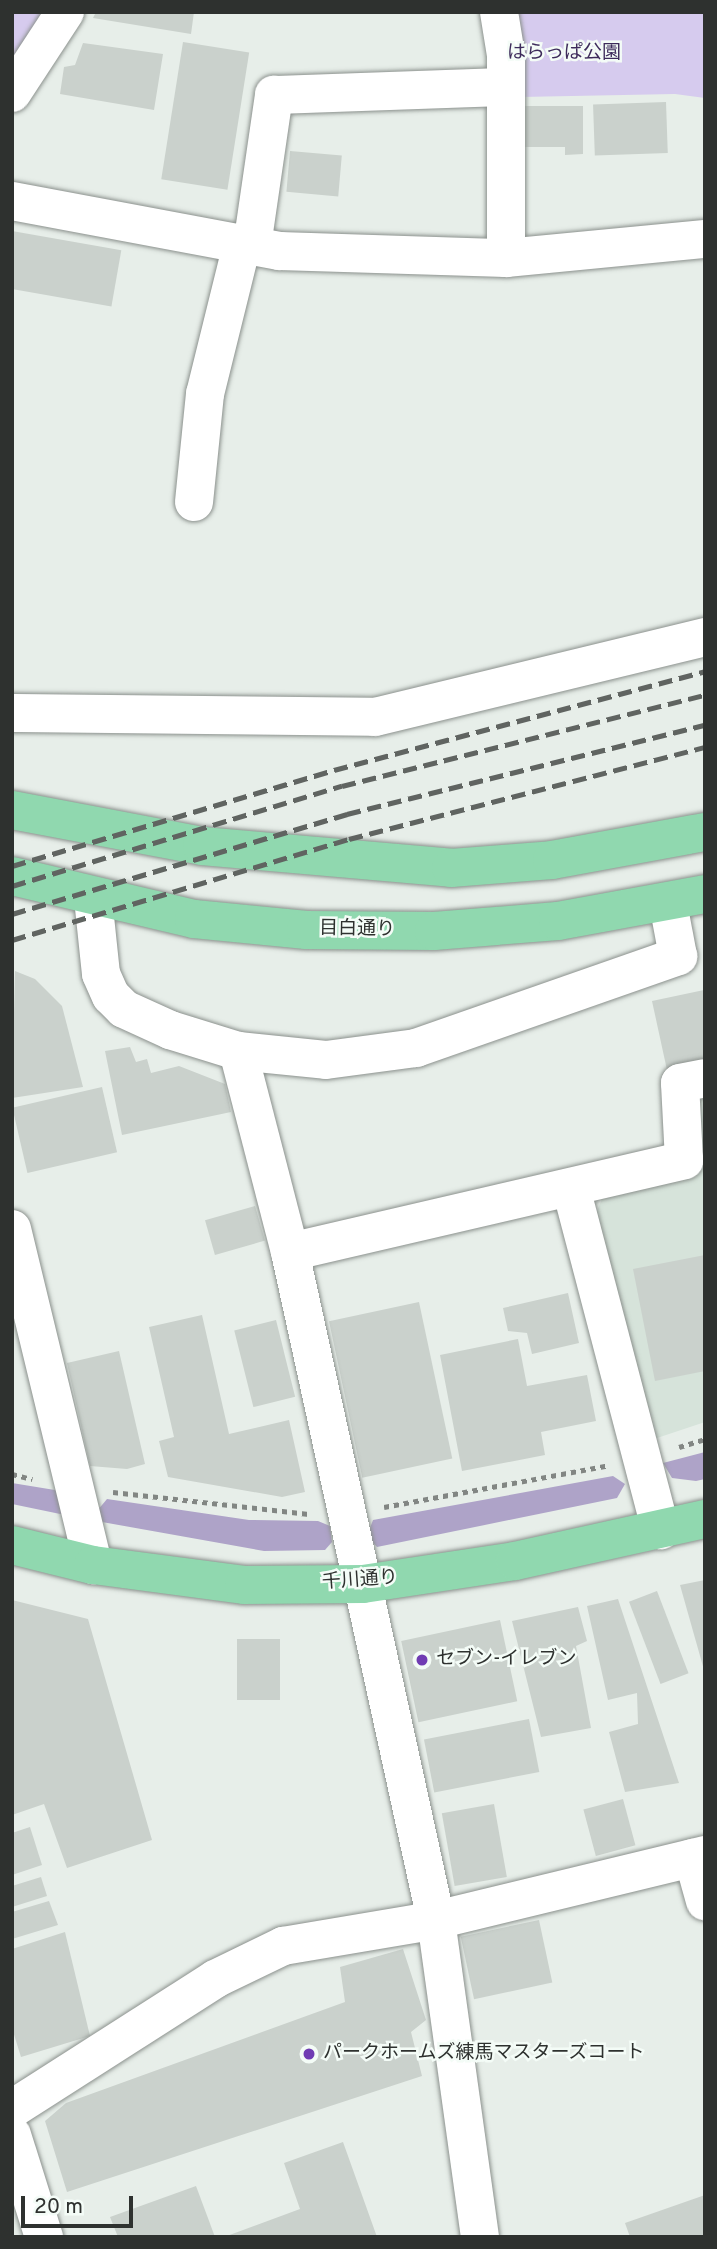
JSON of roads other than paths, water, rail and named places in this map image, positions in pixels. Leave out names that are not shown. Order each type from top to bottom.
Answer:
[{"type":"main road","points":[[12,810],[202,846],[451,869],[552,860],[705,832]]},
{"type":"main road","name":"目白通り","points":[[12,876],[93,898],[194,919],[306,930],[434,931],[558,921],[668,903],[705,894]]},
{"type":"main road","name":"千川通り","points":[[12,1545],[93,1565],[244,1585],[363,1584],[515,1561],[705,1519]]},
{"type":"street","points":[[12,93],[65,12]]},
{"type":"street","points":[[499,12],[506,55],[506,258]]},
{"type":"street","points":[[194,502],[205,394],[247,246],[274,95],[505,87]]},
{"type":"street","points":[[12,201],[247,246],[506,258],[705,239]]},
{"type":"street","points":[[12,713],[375,717],[705,636]]},
{"type":"street","points":[[93,898],[101,974],[111,996],[124,1009],[170,1030],[238,1051],[326,1060],[429,1044],[678,956],[668,903]]},
{"type":"street","points":[[238,1051],[290,1252],[436,1920],[478,2236]]},
{"type":"street","points":[[290,1252],[684,1160],[680,1083],[705,1078]]},
{"type":"street","points":[[571,1188],[661,1530]]},
{"type":"street","points":[[12,1229],[93,1565]]},
{"type":"street","points":[[12,2109],[215,1979],[283,1946],[436,1920],[699,1856],[705,1901]]},
{"type":"street","points":[[12,2135],[44,2237]]},
{"type":"railway","points":[[12,866],[334,770],[705,671]]},
{"type":"railway","points":[[12,886],[342,786],[705,695]]},
{"type":"railway","points":[[12,914],[347,814],[705,725]]},
{"type":"railway","points":[[12,940],[349,839],[705,747]]},
{"type":"place","name":"セブン-イレブン","points":[[422,1660]]},
{"type":"place","name":"パークホームズ練馬マスターズコート","points":[[309,2054]]},
{"type":"park label","name":"はらっぱ公園","points":[[564,54]]}]
